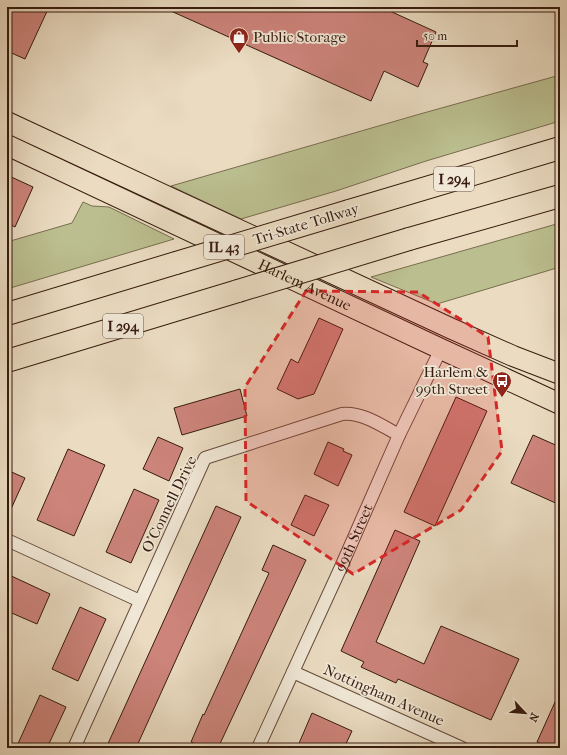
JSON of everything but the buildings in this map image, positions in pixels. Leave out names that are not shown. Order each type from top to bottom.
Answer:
[{"type":"highway","name":"Tri-State Tollway","points":[[7,314],[560,148]]},
{"type":"highway","name":"I 294","points":[[7,361],[409,239],[560,196]]},
{"type":"main road","name":"Harlem Avenue","points":[[7,122],[450,328],[513,356],[560,374]]},
{"type":"main road","name":"Harlem Avenue","points":[[7,145],[441,350],[560,404]]},
{"type":"main road","name":"99th Street","points":[[441,350],[450,328]]},
{"type":"street","name":"99th Street","points":[[258,748],[400,435],[441,350]]},
{"type":"street","name":"O'Connell Drive","points":[[74,748],[205,458],[342,414],[350,413],[365,417],[400,435]]},
{"type":"street","points":[[7,540],[140,601]]},
{"type":"street","name":"Nottingham Avenue","points":[[293,672],[462,748]]},
{"type":"highlighted area","points":[[306,291],[418,292],[488,337],[502,451],[461,510],[353,574],[246,501],[245,387]]},
{"type":"green space","points":[[560,75],[560,121],[241,219],[171,186],[420,114]]},
{"type":"green space","points":[[83,202],[92,206],[109,207],[174,239],[7,289],[7,242],[72,223]]},
{"type":"green space","points":[[560,223],[560,267],[437,304],[371,277]]},
{"type":"place","name":"Public Storage","points":[[239,54]]},
{"type":"place","name":"Harlem & 99th Street","points":[[502,398]]}]
